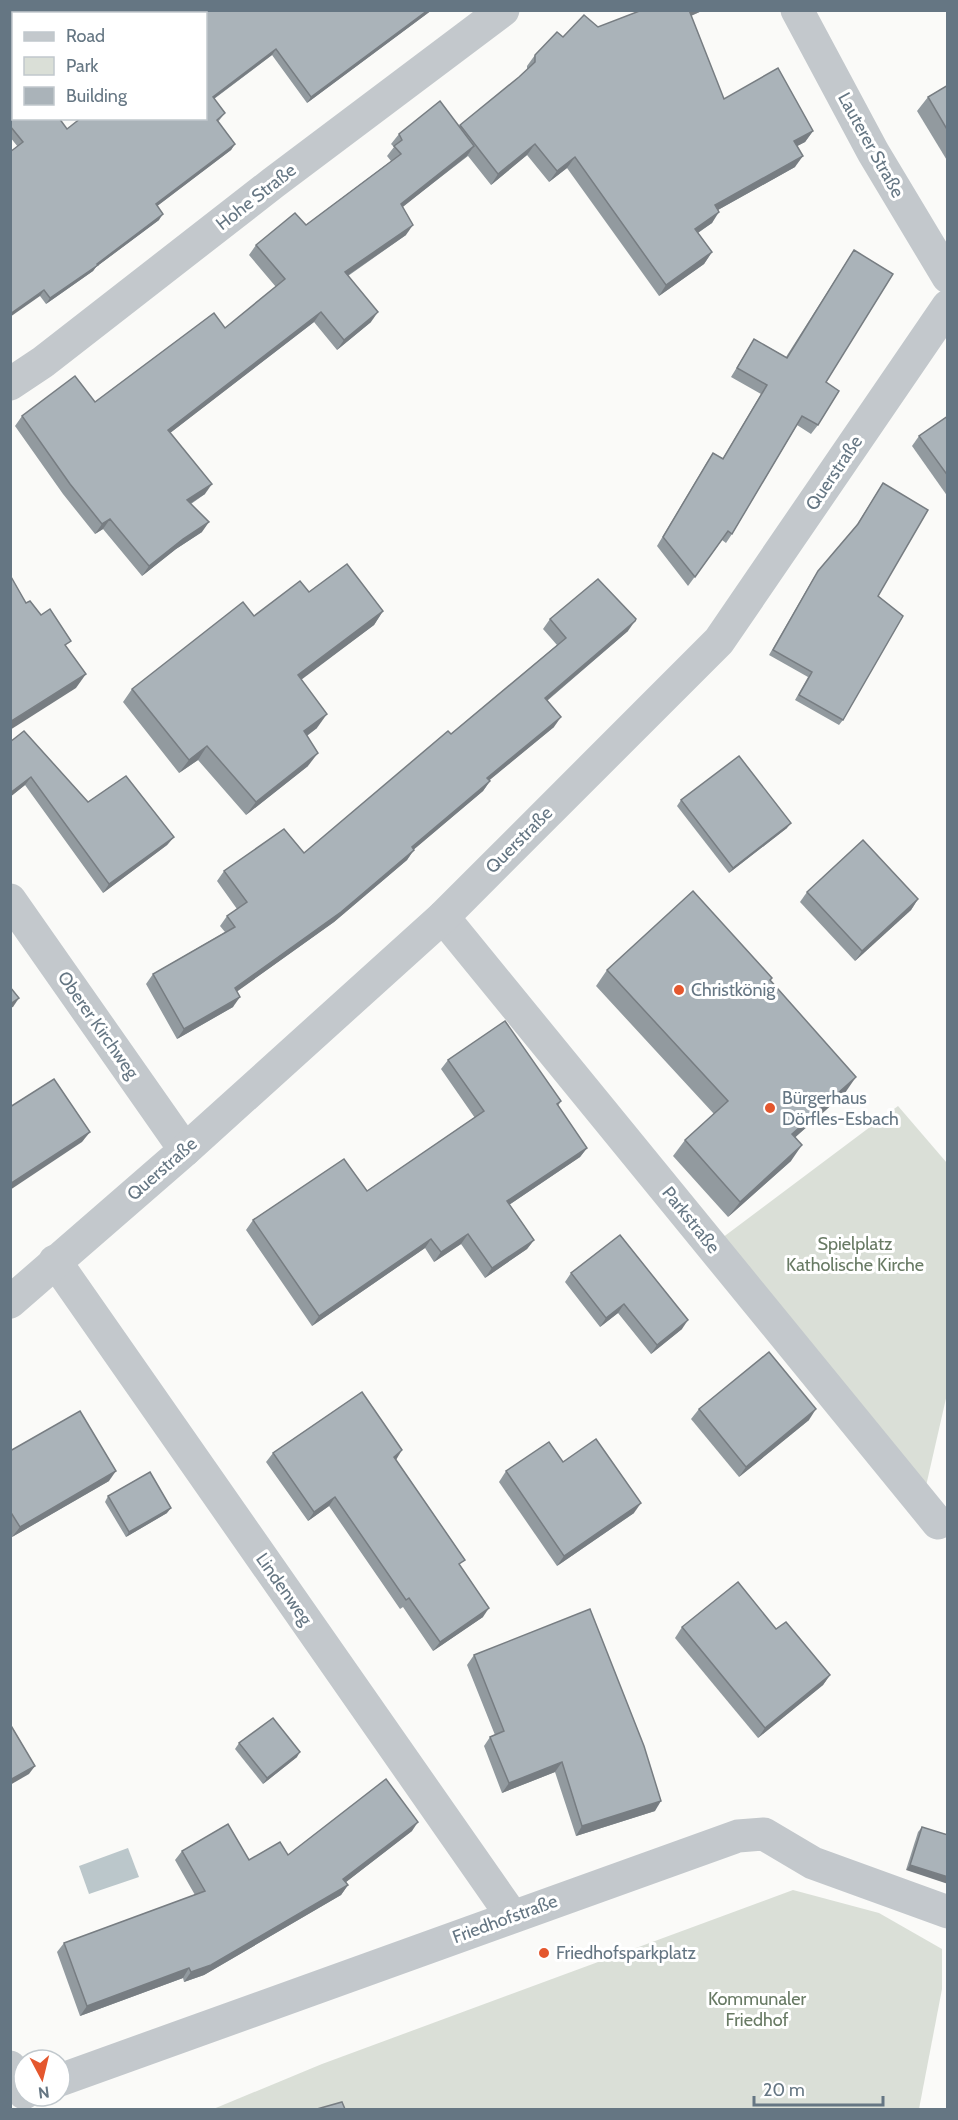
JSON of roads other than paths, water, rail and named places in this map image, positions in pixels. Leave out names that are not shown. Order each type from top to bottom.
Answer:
[{"type":"street","name":"Hohe Straße","points":[[10,384],[43,362],[273,183],[503,10]]},
{"type":"street","name":"Lauterer Straße","points":[[797,10],[873,152],[948,277]]},
{"type":"street","name":"Querstraße","points":[[10,1302],[184,1150],[443,917],[719,641],[948,306]]},
{"type":"street","name":"Oberer Kirchweg","points":[[10,900],[184,1150]]},
{"type":"street","name":"Parkstraße","points":[[443,917],[939,1523]]},
{"type":"street","name":"Lindenweg","points":[[55,1261],[512,1916]]},
{"type":"street","name":"Friedhofstraße","points":[[72,2076],[738,1836],[764,1834],[813,1863],[948,1912]]},
{"type":"place","name":"Christkönig","points":[[679,990]]},
{"type":"place","name":"Bürgerhaus Dörfles-Esbach","points":[[770,1108]]},
{"type":"place","name":"Friedhofsparkplatz","points":[[544,1953]]},
{"type":"park label","name":"Spielplatz Katholische Kirche","points":[[855,1254]]},
{"type":"park label","name":"Kommunaler Friedhof","points":[[757,2009]]}]
